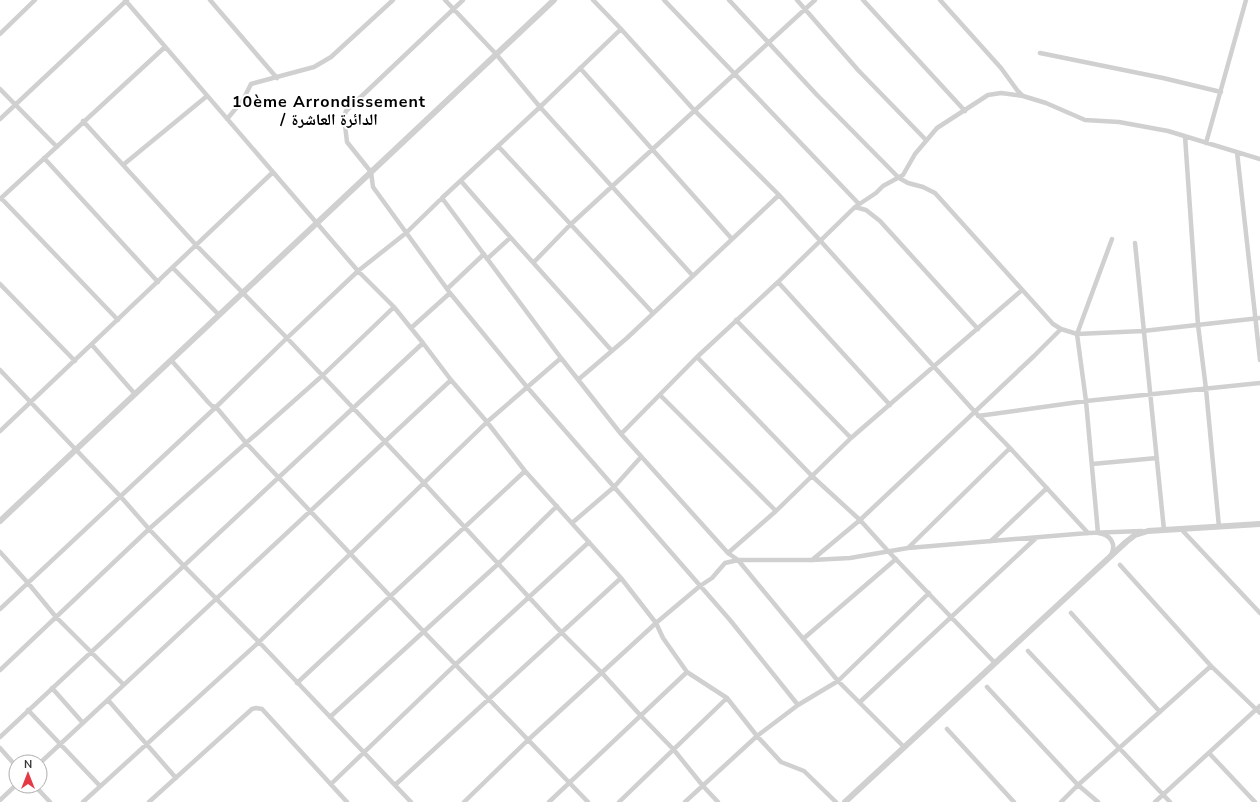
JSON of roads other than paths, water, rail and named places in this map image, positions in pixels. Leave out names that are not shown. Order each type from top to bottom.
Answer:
[{"type":"street","points":[[0,34],[36,0]]},
{"type":"street","points":[[0,118],[126,0],[316,224],[358,271],[394,308],[424,343],[451,380],[487,422],[525,471],[589,542],[656,623],[663,638],[687,672],[726,698],[757,736],[781,762],[804,771],[836,802]]},
{"type":"street","points":[[210,0],[276,78]]},
{"type":"street","points":[[227,119],[243,100],[251,84],[314,67],[331,57],[393,0]]},
{"type":"street","points":[[445,0],[496,54],[540,107],[692,276]]},
{"type":"street","points":[[463,0],[344,114],[347,142],[371,172],[373,187],[450,294],[527,387],[730,620],[798,705]]},
{"type":"street","points":[[0,521],[554,0]]},
{"type":"street","points":[[593,0],[694,110],[779,195],[821,240],[976,414],[1010,448],[1088,533]]},
{"type":"street","points":[[664,0],[857,206],[876,217],[978,329]]},
{"type":"street","points":[[729,0],[768,43],[899,178],[908,183],[924,186],[935,193],[1053,324],[1061,329],[1077,334],[1143,331],[1258,318]]},
{"type":"street","points":[[797,0],[858,70],[926,140]]},
{"type":"street","points":[[534,262],[570,224],[815,0]]},
{"type":"street","points":[[864,0],[965,111]]},
{"type":"street","points":[[940,0],[1001,68],[1023,96]]},
{"type":"street","points":[[1206,143],[1246,0]]},
{"type":"street","points":[[0,609],[121,497],[358,271],[406,233],[621,29]]},
{"type":"street","points":[[118,320],[0,199],[165,47]]},
{"type":"street","points":[[1040,53],[1163,78],[1221,92]]},
{"type":"street","points":[[580,68],[732,239]]},
{"type":"street","points":[[0,89],[57,147]]},
{"type":"street","points":[[620,434],[697,357],[857,206],[876,193],[883,186],[899,178],[905,173],[912,157],[937,128],[965,111],[984,97],[1001,93],[1023,96],[1046,103],[1079,119],[1128,123],[1168,131],[1260,159]]},
{"type":"street","points":[[122,165],[207,96]]},
{"type":"street","points":[[83,121],[196,245],[287,338],[424,483],[561,632],[602,673],[674,750],[718,802]]},
{"type":"street","points":[[1185,136],[1198,325],[1206,389],[1219,527]]},
{"type":"street","points":[[498,146],[653,314]]},
{"type":"street","points":[[1236,152],[1258,318],[1260,360]]},
{"type":"street","points":[[44,158],[158,282]]},
{"type":"street","points":[[0,431],[272,173]]},
{"type":"street","points":[[461,181],[510,238],[534,262],[612,351]]},
{"type":"street","points":[[578,379],[653,314],[779,195]]},
{"type":"street","points":[[442,198],[561,358],[620,434],[728,553],[738,560],[838,681],[904,747]]},
{"type":"street","points":[[488,259],[510,238]]},
{"type":"street","points":[[1098,533],[1086,400],[1077,334],[1112,239]]},
{"type":"street","points":[[1135,243],[1164,530]]},
{"type":"street","points":[[447,289],[484,254]]},
{"type":"street","points":[[173,268],[219,315]]},
{"type":"street","points":[[778,282],[890,406]]},
{"type":"street","points":[[0,284],[75,361]]},
{"type":"street","points":[[728,553],[776,511],[851,438],[890,406],[1022,290]]},
{"type":"street","points":[[411,328],[450,294]]},
{"type":"street","points":[[0,670],[149,529],[247,444],[394,308]]},
{"type":"street","points":[[736,320],[851,438]]},
{"type":"street","points":[[812,560],[860,520],[976,414],[1061,329]]},
{"type":"street","points":[[0,737],[424,343]]},
{"type":"street","points":[[92,345],[135,394]]},
{"type":"street","points":[[697,357],[812,477],[860,520],[995,663]]},
{"type":"street","points":[[82,802],[259,642],[487,422],[561,358]]},
{"type":"street","points":[[171,360],[208,402],[212,406],[216,407],[247,444],[488,700],[588,802]]},
{"type":"street","points":[[0,370],[121,497],[149,529],[411,802]]},
{"type":"street","points":[[48,756],[451,380]]},
{"type":"street","points":[[976,414],[1086,400],[1151,395],[1260,383]]},
{"type":"street","points":[[660,395],[776,511]]},
{"type":"street","points":[[908,548],[1010,448]]},
{"type":"street","points":[[572,523],[614,487],[641,457]]},
{"type":"street","points":[[1092,464],[1157,458]]},
{"type":"street","points":[[297,683],[525,471]]},
{"type":"street","points":[[991,541],[1047,488]]},
{"type":"street","points":[[330,717],[498,564],[557,506]]},
{"type":"street","points":[[464,802],[528,740],[656,623],[700,586],[712,578],[725,563],[738,560],[812,560],[850,558],[908,548],[991,541],[1088,533],[1260,524]]},
{"type":"street","points":[[1181,529],[1260,613]]},
{"type":"street","points":[[845,802],[1108,559],[1135,535],[1148,531]]},
{"type":"street","points":[[1098,533],[1106,535],[1113,542],[1113,551],[1108,559]]},
{"type":"street","points":[[860,702],[1036,538]]},
{"type":"street","points":[[331,784],[455,665],[589,542]]},
{"type":"street","points":[[0,552],[56,617],[124,684]]},
{"type":"street","points":[[803,639],[896,559]]},
{"type":"street","points":[[1120,565],[1211,666],[1259,710],[1209,753],[1156,802]]},
{"type":"street","points":[[395,785],[620,578]]},
{"type":"street","points":[[685,802],[757,736],[798,705],[838,681],[929,593]]},
{"type":"street","points":[[1071,613],[1160,712]]},
{"type":"street","points":[[1028,651],[1170,802]]},
{"type":"street","points":[[1061,802],[1211,666]]},
{"type":"street","points":[[550,802],[687,672]]},
{"type":"street","points":[[987,687],[1078,785],[1098,802]]},
{"type":"street","points":[[52,688],[83,723]]},
{"type":"street","points":[[619,802],[726,698]]},
{"type":"street","points":[[108,700],[176,778]]},
{"type":"street","points":[[150,802],[252,709],[256,708],[262,709],[347,802]]},
{"type":"street","points":[[28,710],[100,786]]},
{"type":"street","points":[[947,729],[1014,802]]},
{"type":"street","points":[[0,748],[8,757]]},
{"type":"street","points":[[1209,753],[1256,802]]},
{"type":"street","points":[[0,800],[8,792]]},
{"type":"street","points":[[42,794],[50,802]]},
{"type":"district","name":"10ème Arrondissement / الدائرة العاشرة","points":[[329,111]]}]
